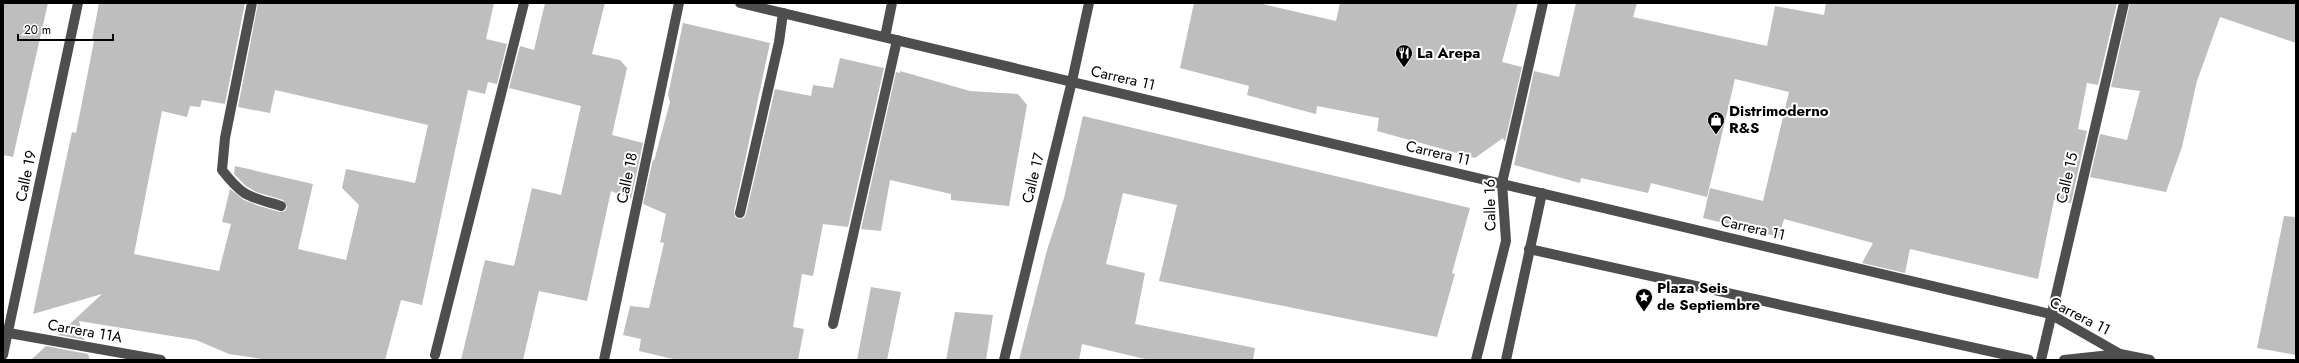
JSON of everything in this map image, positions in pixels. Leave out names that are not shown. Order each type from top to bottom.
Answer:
[{"type":"street","name":"Calle 19","points":[[3,355],[5,332],[78,3]]},
{"type":"street","points":[[252,3],[225,138],[222,170],[237,190],[246,195],[281,206]]},
{"type":"street","points":[[435,355],[524,3]]},
{"type":"street","name":"Calle 18","points":[[604,360],[679,3]]},
{"type":"street","name":"Carrera 11","points":[[740,3],[2050,314],[2120,354]]},
{"type":"street","points":[[886,38],[892,3]]},
{"type":"street","name":"Calle 17","points":[[1004,360],[1072,82],[1089,3]]},
{"type":"street","name":"Calle 16","points":[[1476,360],[1506,241],[1502,183],[1543,3]]},
{"type":"street","name":"Calle 15","points":[[2041,360],[2050,314],[2124,3]]},
{"type":"street","points":[[740,213],[779,42],[783,13]]},
{"type":"street","points":[[833,324],[897,40]]},
{"type":"street","points":[[1506,360],[1542,193]]},
{"type":"street","points":[[1529,249],[1993,356],[2029,360]]},
{"type":"street","name":"Carrera 11A","points":[[5,332],[161,360]]},
{"type":"street","name":"Carrera 11","points":[[2064,360],[2120,354],[2150,360]]},
{"type":"building","points":[[3,3],[48,3],[13,157],[3,155]]},
{"type":"building","points":[[99,3],[245,3],[225,104],[202,100],[200,107],[190,106],[187,117],[162,111],[134,254],[219,271],[231,224],[222,222],[230,189],[244,200],[259,206],[280,212],[285,211],[287,207],[283,200],[256,192],[246,186],[234,174],[235,166],[313,184],[298,249],[346,260],[359,205],[342,188],[346,169],[415,183],[428,125],[275,90],[270,113],[238,107],[258,3],[494,3],[486,39],[507,44],[497,84],[488,82],[485,94],[468,90],[422,305],[401,300],[385,360],[269,360],[229,354],[196,340],[79,321],[84,340],[58,335],[102,294],[33,314],[72,132],[76,133],[94,41],[92,40]]},
{"type":"building","points":[[545,3],[605,3],[592,54],[620,60],[627,68],[612,135],[643,143],[631,199],[611,191],[587,301],[539,291],[523,360],[461,360],[485,260],[514,266],[532,188],[561,195],[581,106],[509,88],[520,46],[534,50]]},
{"type":"building","points":[[1194,3],[1258,3],[1336,21],[1340,3],[1518,3],[1502,62],[1522,67],[1505,142],[1503,138],[1475,158],[1377,131],[1379,118],[1317,106],[1316,114],[1247,95],[1249,86],[1180,68]]},
{"type":"building","points":[[1576,3],[1637,3],[1633,17],[1767,46],[1775,6],[1824,15],[1826,3],[2117,3],[2098,85],[2087,83],[2078,129],[2087,131],[2071,203],[2054,200],[2038,279],[1910,249],[1905,273],[1862,263],[1873,243],[1784,219],[1779,237],[1703,218],[1710,188],[1763,201],[1789,92],[1735,79],[1707,197],[1651,183],[1648,193],[1581,178],[1580,183],[1514,165],[1534,71],[1559,77]]},
{"type":"building","points":[[2130,3],[2296,3],[2296,43],[2220,17],[2197,81],[2182,147],[2166,192],[2090,177],[2100,134],[2127,140],[2140,91],[2111,87]]},
{"type":"building","points":[[683,23],[770,43],[734,212],[735,217],[739,219],[744,218],[746,214],[775,89],[811,96],[813,85],[833,88],[840,58],[884,68],[848,227],[823,224],[813,276],[802,274],[793,327],[804,329],[798,360],[677,360],[639,351],[641,339],[623,335],[630,306],[649,308],[664,243],[660,242],[666,214],[643,204],[653,159],[654,161],[670,102],[668,95]]},
{"type":"building","points":[[900,71],[970,91],[1018,94],[1027,105],[1009,206],[951,200],[951,194],[890,180],[881,231],[861,229],[896,72],[900,73]]},
{"type":"building","points":[[1083,116],[1470,208],[1452,273],[1455,274],[1437,337],[1159,281],[1177,205],[1123,193],[1106,264],[1145,273],[1135,324],[1255,348],[1253,360],[1149,360],[1082,344],[1079,360],[1019,360],[1047,250],[1064,198]]},
{"type":"building","points":[[2284,216],[2296,217],[2296,355],[2257,348]]},
{"type":"building","points":[[871,287],[901,292],[887,360],[857,360]]},
{"type":"building","points":[[955,312],[993,315],[986,360],[946,360]]},
{"type":"building","points":[[46,346],[88,354],[90,360],[31,360]]},
{"type":"place","name":"La Arepa","points":[[1404,68]]},
{"type":"place","name":"Distrimoderno R&S","points":[[1716,135]]},
{"type":"place","name":"Plaza Seis de Septiembre","points":[[1644,312]]}]
